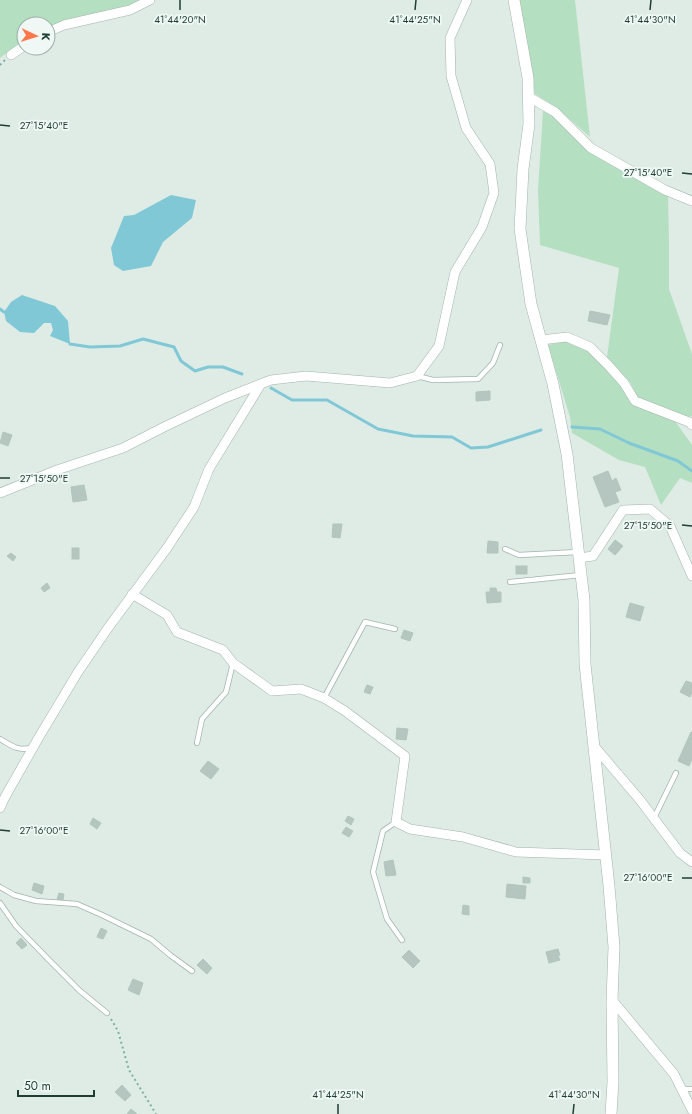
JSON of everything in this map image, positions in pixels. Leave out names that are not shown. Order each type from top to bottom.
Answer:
[{"type":"street","points":[[56,28],[64,25],[130,10],[150,0]]},
{"type":"street","points":[[0,493],[57,470],[123,448],[224,398],[271,380],[306,376],[390,383],[417,376],[439,346],[455,272],[482,227],[494,193],[490,164],[466,128],[451,76],[450,38],[467,0]]},
{"type":"street","points":[[514,0],[528,78],[529,97],[529,124],[523,169],[520,229],[531,304],[553,384],[567,454],[584,600],[585,664],[606,855],[614,947],[612,1000],[612,1114]]},
{"type":"street","points":[[11,55],[16,52]]},
{"type":"street","points":[[529,97],[554,112],[591,148],[665,190],[692,201]]},
{"type":"street","points":[[541,340],[567,337],[590,347],[624,383],[635,401],[689,422],[692,425]]},
{"type":"street","points":[[0,808],[33,747],[78,672],[132,594],[167,548],[194,507],[209,469],[261,384]]},
{"type":"street","points":[[578,555],[593,556],[623,510],[650,509],[670,526],[692,576]]},
{"type":"street","points":[[132,594],[167,616],[177,632],[223,650],[233,663],[272,691],[301,689],[324,698],[345,710],[406,756],[396,822],[410,829],[463,836],[516,852],[606,855]]},
{"type":"street","points":[[594,746],[640,800],[680,853],[692,862]]},
{"type":"street","points":[[612,1000],[674,1074],[692,1110]]},
{"type":"lane","points":[[417,376],[433,380],[478,378],[493,363],[500,345]]},
{"type":"lane","points":[[505,549],[519,555],[578,555]]},
{"type":"lane","points":[[510,582],[581,575]]},
{"type":"lane","points":[[324,698],[365,622],[395,630]]},
{"type":"lane","points":[[197,742],[202,719],[226,692],[233,663]]},
{"type":"lane","points":[[0,739],[11,746],[23,750],[33,747]]},
{"type":"lane","points":[[654,818],[676,773]]},
{"type":"lane","points":[[396,822],[383,830],[373,872],[387,919],[402,940]]},
{"type":"lane","points":[[0,887],[14,895],[36,900],[77,904],[151,939],[192,971]]},
{"type":"lane","points":[[0,903],[16,926],[35,946],[80,991],[107,1013]]},
{"type":"lane","points":[[681,1089],[692,1089]]},
{"type":"path","points":[[107,1013],[118,1031],[129,1070],[156,1114]]},
{"type":"green space","points":[[0,0],[141,0],[108,12],[56,24],[56,16],[16,16],[16,46],[0,58]]},
{"type":"green space","points":[[519,0],[575,0],[590,137],[557,108],[535,94]]},
{"type":"green space","points":[[543,111],[554,116],[589,152],[668,194],[669,289],[692,354],[692,416],[684,418],[639,400],[630,382],[607,357],[619,268],[540,245],[538,190]]},
{"type":"green space","points":[[567,341],[590,351],[620,385],[631,404],[675,421],[692,445],[692,483],[680,478],[661,505],[645,467],[619,460],[572,433],[570,417],[548,345]]},
{"type":"water","points":[[171,195],[196,200],[192,218],[163,242],[151,266],[123,271],[114,265],[111,248],[124,216],[134,215]]},
{"type":"water","points":[[22,295],[55,306],[68,321],[70,344],[50,336],[53,330],[51,323],[44,323],[34,333],[20,332],[6,321],[4,312],[11,302]]},
{"type":"building","points":[[590,311],[610,315],[607,325],[588,321]]},
{"type":"building","points":[[490,391],[490,400],[476,401],[476,392]]},
{"type":"building","points":[[3,432],[12,435],[8,446],[0,443]]},
{"type":"building","points":[[608,471],[612,481],[616,478],[621,490],[615,492],[619,502],[605,507],[593,477]]},
{"type":"building","points":[[84,485],[87,500],[73,502],[71,487]]},
{"type":"building","points":[[333,524],[342,524],[340,538],[332,537]]},
{"type":"building","points":[[615,540],[623,546],[615,555],[608,549]]},
{"type":"building","points":[[488,541],[498,542],[498,553],[487,553]]},
{"type":"building","points":[[72,548],[79,548],[79,559],[72,559]]},
{"type":"building","points":[[11,553],[16,557],[13,561],[7,556]]},
{"type":"building","points":[[516,566],[527,566],[527,574],[516,574]]},
{"type":"building","points":[[47,583],[50,588],[44,592],[41,588]]},
{"type":"building","points":[[490,588],[496,588],[497,592],[501,592],[501,602],[487,603],[486,592],[490,592]]},
{"type":"building","points":[[630,603],[644,607],[640,621],[626,617]]},
{"type":"building","points":[[404,630],[413,633],[410,641],[401,638]]},
{"type":"building","points":[[686,681],[692,683],[692,692],[690,697],[680,692]]},
{"type":"building","points":[[367,685],[373,687],[370,694],[364,692]]},
{"type":"building","points":[[397,728],[408,729],[406,740],[396,739]]},
{"type":"building","points":[[691,732],[692,759],[689,766],[678,761]]},
{"type":"building","points":[[208,761],[219,769],[211,779],[200,771]]},
{"type":"building","points":[[348,816],[354,819],[351,825],[345,821]]},
{"type":"building","points":[[93,818],[101,823],[97,829],[90,824]]},
{"type":"building","points":[[346,827],[353,831],[349,837],[342,833]]},
{"type":"building","points":[[393,860],[396,875],[386,876],[384,862]]},
{"type":"building","points":[[523,877],[530,878],[530,883],[523,883]]},
{"type":"building","points":[[34,883],[44,886],[42,894],[32,890]]},
{"type":"building","points":[[507,884],[526,886],[525,899],[506,897]]},
{"type":"building","points":[[59,893],[64,894],[63,900],[57,899]]},
{"type":"building","points":[[463,905],[469,906],[469,915],[462,914]]},
{"type":"building","points":[[101,928],[107,931],[103,939],[97,937]]},
{"type":"building","points":[[21,938],[27,945],[22,949],[16,943]]},
{"type":"building","points":[[558,949],[560,955],[558,956],[560,960],[549,963],[546,952]]},
{"type":"building","points":[[409,950],[420,961],[413,968],[402,957]]},
{"type":"building","points":[[203,959],[212,968],[207,974],[197,965]]},
{"type":"building","points":[[133,979],[143,983],[139,995],[128,990]]},
{"type":"building","points":[[122,1085],[131,1095],[125,1101],[115,1092]]},
{"type":"building","points":[[131,1109],[137,1114],[127,1114]]},
{"type":"waterway","points":[[0,309],[4,312]]},
{"type":"waterway","points":[[70,344],[90,347],[120,346],[143,339],[174,347],[181,361],[195,371],[208,367],[223,367],[242,374]]},
{"type":"waterway","points":[[271,388],[292,400],[327,400],[378,429],[413,436],[452,437],[471,448],[488,447],[541,430]]},
{"type":"waterway","points":[[572,427],[600,429],[629,443],[678,461],[692,471]]}]
